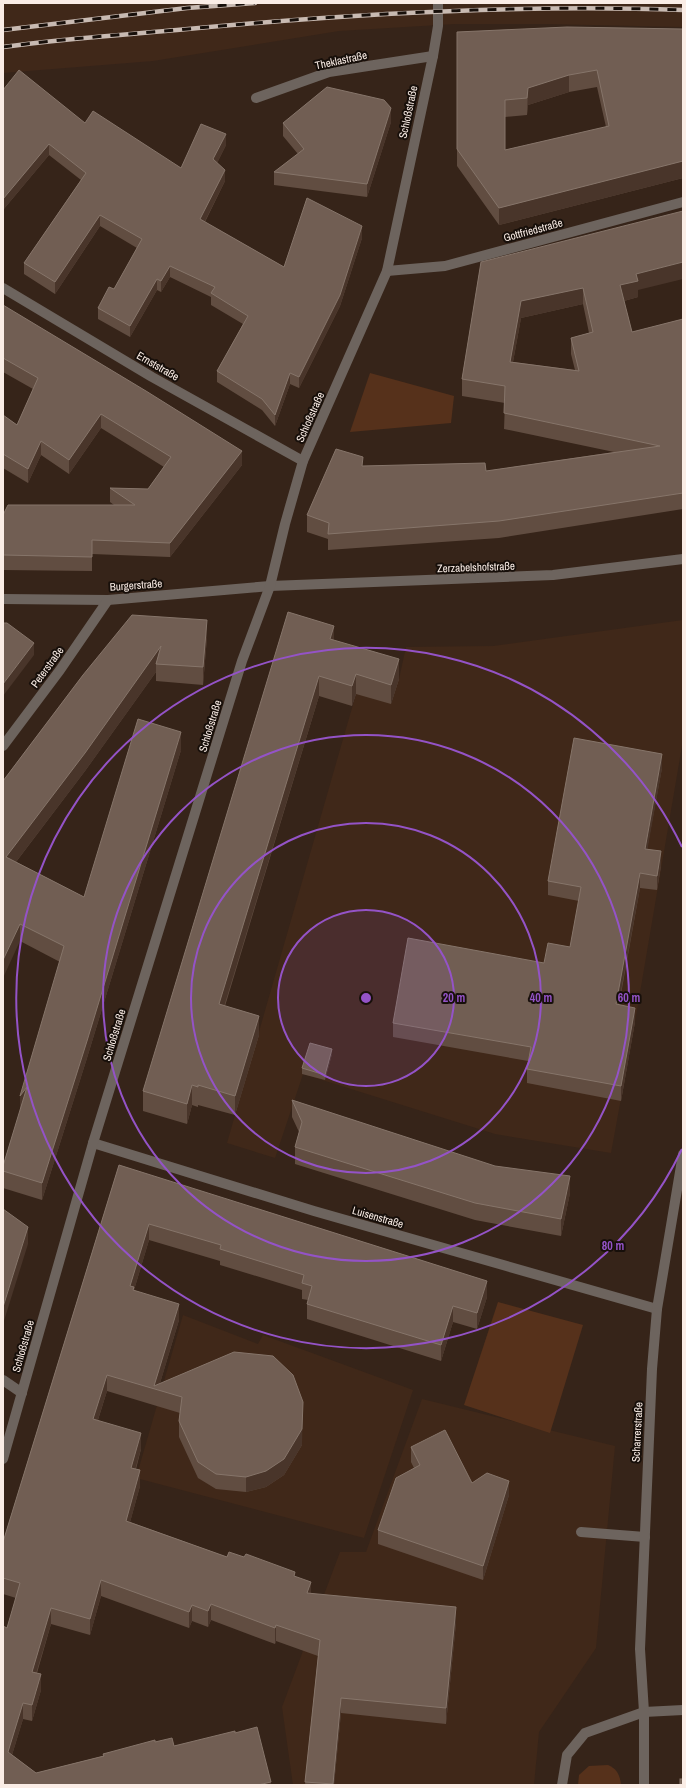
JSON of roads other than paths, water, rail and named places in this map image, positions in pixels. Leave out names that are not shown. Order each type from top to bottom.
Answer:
[{"type":"street","name":"Schloßstraße","points":[[3,1459],[93,1143],[240,669],[270,586],[285,524],[303,462],[387,271],[433,56],[438,26],[438,3]]},
{"type":"street","name":"Theklastraße","points":[[256,98],[329,72],[433,56]]},
{"type":"street","name":"Gottfriedstraße","points":[[387,271],[445,266],[683,202]]},
{"type":"street","name":"Ernststraße","points":[[3,288],[152,377],[303,462]]},
{"type":"street","name":"Zerzabelshofstraße","points":[[270,586],[553,575],[683,559]]},
{"type":"street","name":"Burgerstraße","points":[[3,600],[108,600],[270,586]]},
{"type":"street","name":"Peterstraße","points":[[3,746],[60,670],[108,600]]},
{"type":"street","name":"Luisenstraße","points":[[93,1143],[314,1211],[657,1309]]},
{"type":"street","name":"Scharrerstraße","points":[[644,1785],[644,1712],[640,1649],[652,1369],[657,1309],[683,1154]]},
{"type":"street","points":[[3,1380],[22,1393]]},
{"type":"street","points":[[581,1532],[644,1537]]},
{"type":"street","points":[[562,1785],[567,1755],[585,1733],[644,1712],[683,1710]]},
{"type":"railway","points":[[3,30],[187,8],[255,3]]},
{"type":"railway","points":[[3,47],[90,37],[366,15],[493,9],[556,8],[683,10]]}]
